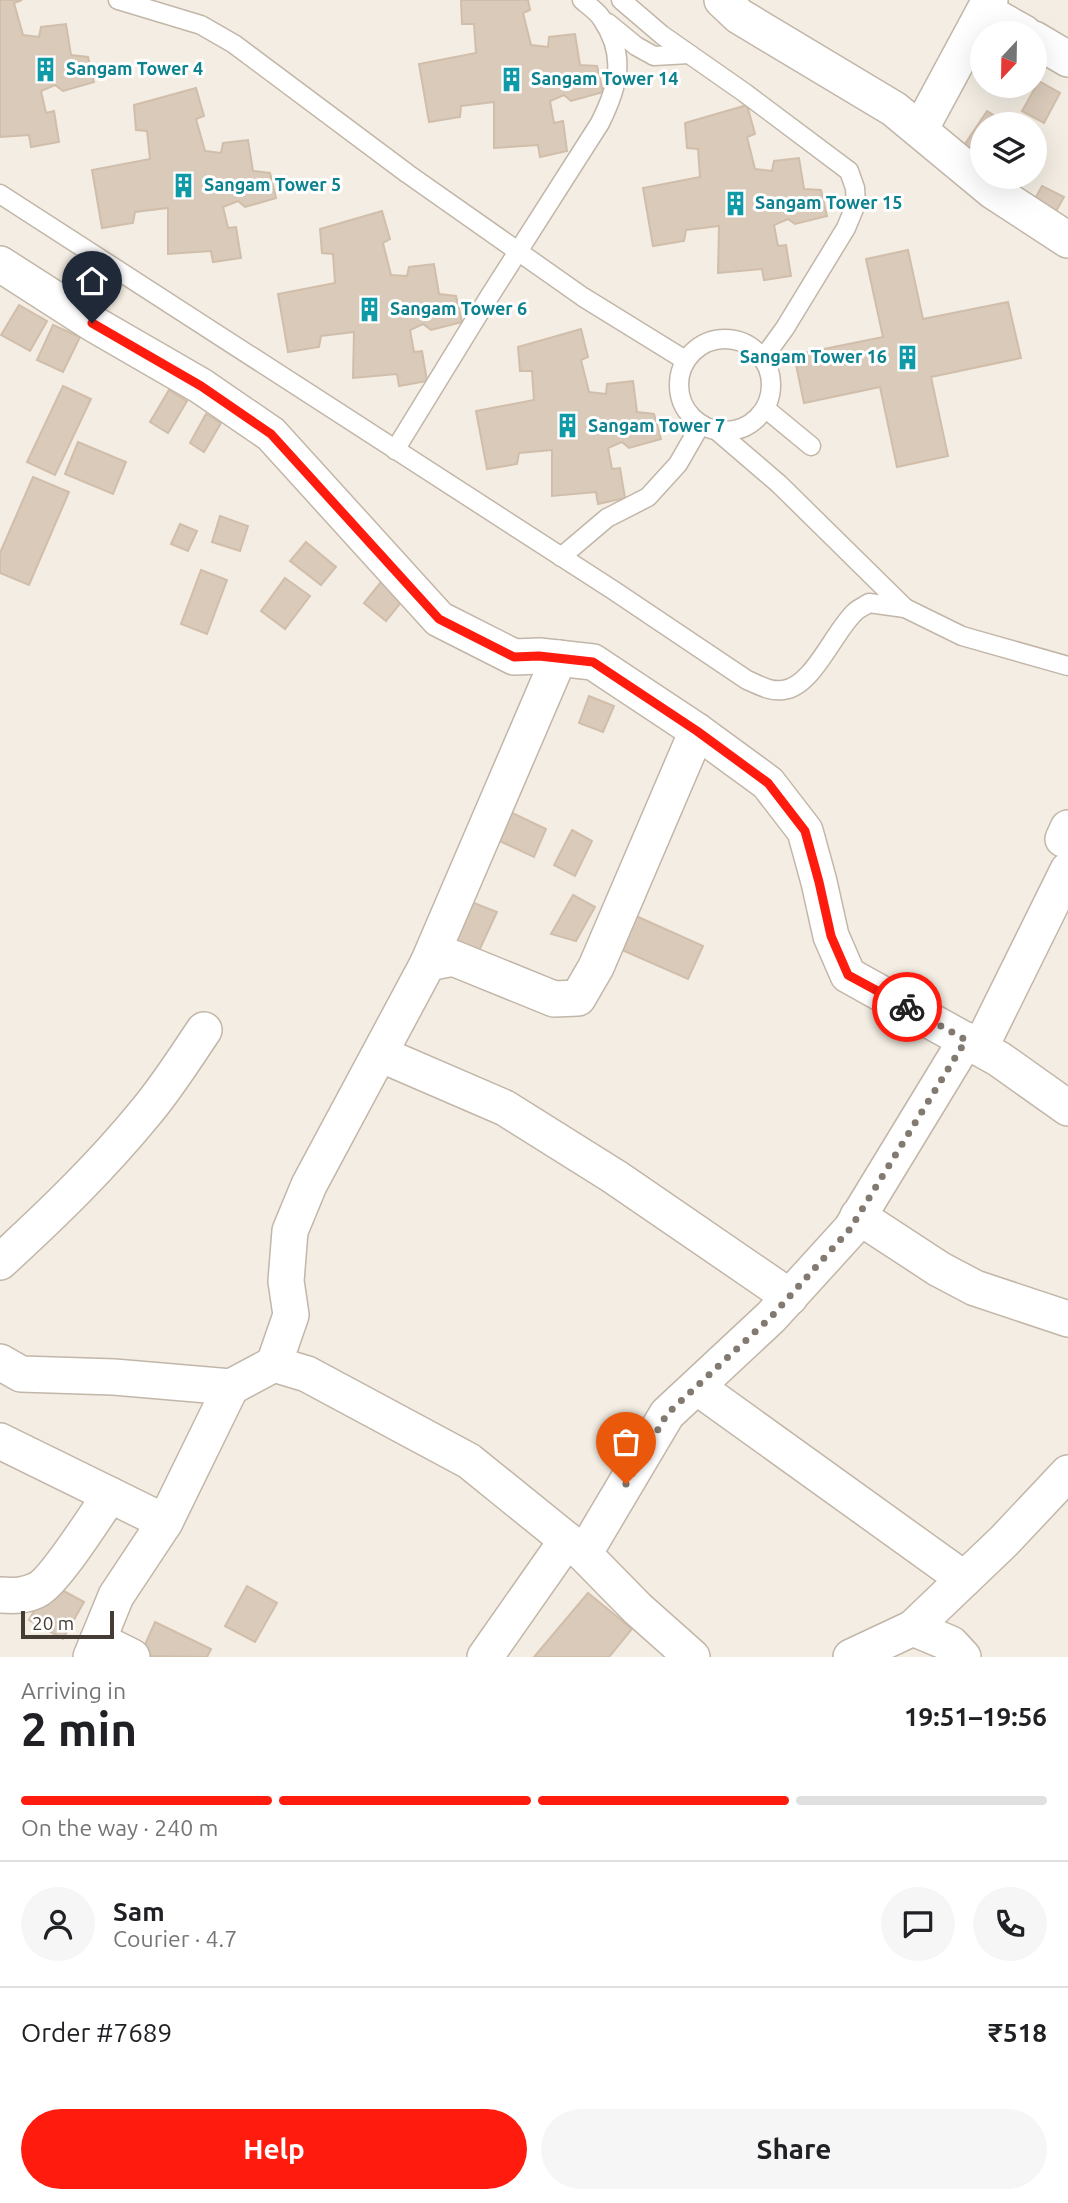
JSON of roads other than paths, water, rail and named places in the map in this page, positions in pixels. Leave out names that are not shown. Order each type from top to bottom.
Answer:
[{"type":"street","points":[[722,0],[739,16],[894,109],[993,191],[1068,240]]},
{"type":"street","points":[[920,130],[988,6],[1008,21]]},
{"type":"street","points":[[1047,47],[1068,59]]},
{"type":"street","points":[[0,264],[92,323],[201,386],[271,434],[439,619],[514,657],[593,662],[697,731],[768,783],[805,831],[831,936],[848,975],[999,1059],[1068,1108]]},
{"type":"street","points":[[0,1362],[20,1374],[114,1377],[231,1387],[274,1364],[291,1315],[286,1280],[290,1231],[309,1185],[428,963],[559,658]]},
{"type":"street","points":[[428,963],[453,958],[554,999],[578,998],[596,967],[697,731]]},
{"type":"street","points":[[1068,828],[1063,839],[1068,841]]},
{"type":"street","points":[[485,1657],[575,1547],[667,1414],[771,1317],[850,1229],[973,1044],[1068,870]]},
{"type":"street","points":[[0,1262],[50,1216],[116,1147],[147,1111],[204,1030]]},
{"type":"street","points":[[380,1054],[505,1108],[615,1177],[790,1297]]},
{"type":"street","points":[[859,1216],[939,1269],[975,1288],[1068,1319]]},
{"type":"street","points":[[274,1364],[307,1374],[469,1461],[575,1547],[686,1655]]},
{"type":"street","points":[[132,1657],[94,1648],[117,1596],[165,1522],[231,1387]]},
{"type":"street","points":[[697,1387],[964,1579]]},
{"type":"street","points":[[0,1441],[165,1522]]},
{"type":"street","points":[[851,1657],[913,1628],[1004,1541],[1068,1473]]},
{"type":"street","points":[[0,1595],[18,1597],[40,1589],[54,1574],[110,1495]]},
{"type":"street","points":[[913,1628],[951,1644],[963,1657]]},
{"type":"lane","points":[[118,0],[201,25],[234,44],[408,174],[583,297],[685,360]]},
{"type":"lane","points":[[582,0],[636,46],[654,56],[689,54]]},
{"type":"lane","points":[[621,0],[662,35],[849,171],[855,188],[856,204],[846,228],[785,328],[764,357]]},
{"type":"lane","points":[[395,450],[600,123],[613,97],[618,78],[615,43],[601,17]]},
{"type":"lane","points":[[0,194],[561,556],[747,680],[770,690],[785,691],[797,685],[810,673],[855,612],[869,603],[905,608],[962,636],[1068,666]]},
{"type":"lane","points":[[709,427],[737,430],[753,423],[766,409],[772,392],[771,374],[764,357],[750,345],[733,338],[715,339],[698,346],[685,360],[679,377],[680,395],[688,412],[779,484],[905,608]]},
{"type":"lane","points":[[766,409],[811,446]]},
{"type":"lane","points":[[561,556],[607,518],[648,497],[709,427]]},
{"type":"place","name":"Sangam Tower 4","points":[[46,69]]},
{"type":"place","name":"Sangam Tower 14","points":[[511,79]]},
{"type":"place","name":"Sangam Tower 5","points":[[184,185]]},
{"type":"place","name":"Sangam Tower 15","points":[[735,203]]},
{"type":"place","name":"Sangam Tower 6","points":[[370,309]]},
{"type":"place","name":"Sangam Tower 16","points":[[907,357]]},
{"type":"place","name":"Sangam Tower 7","points":[[568,426]]}]
